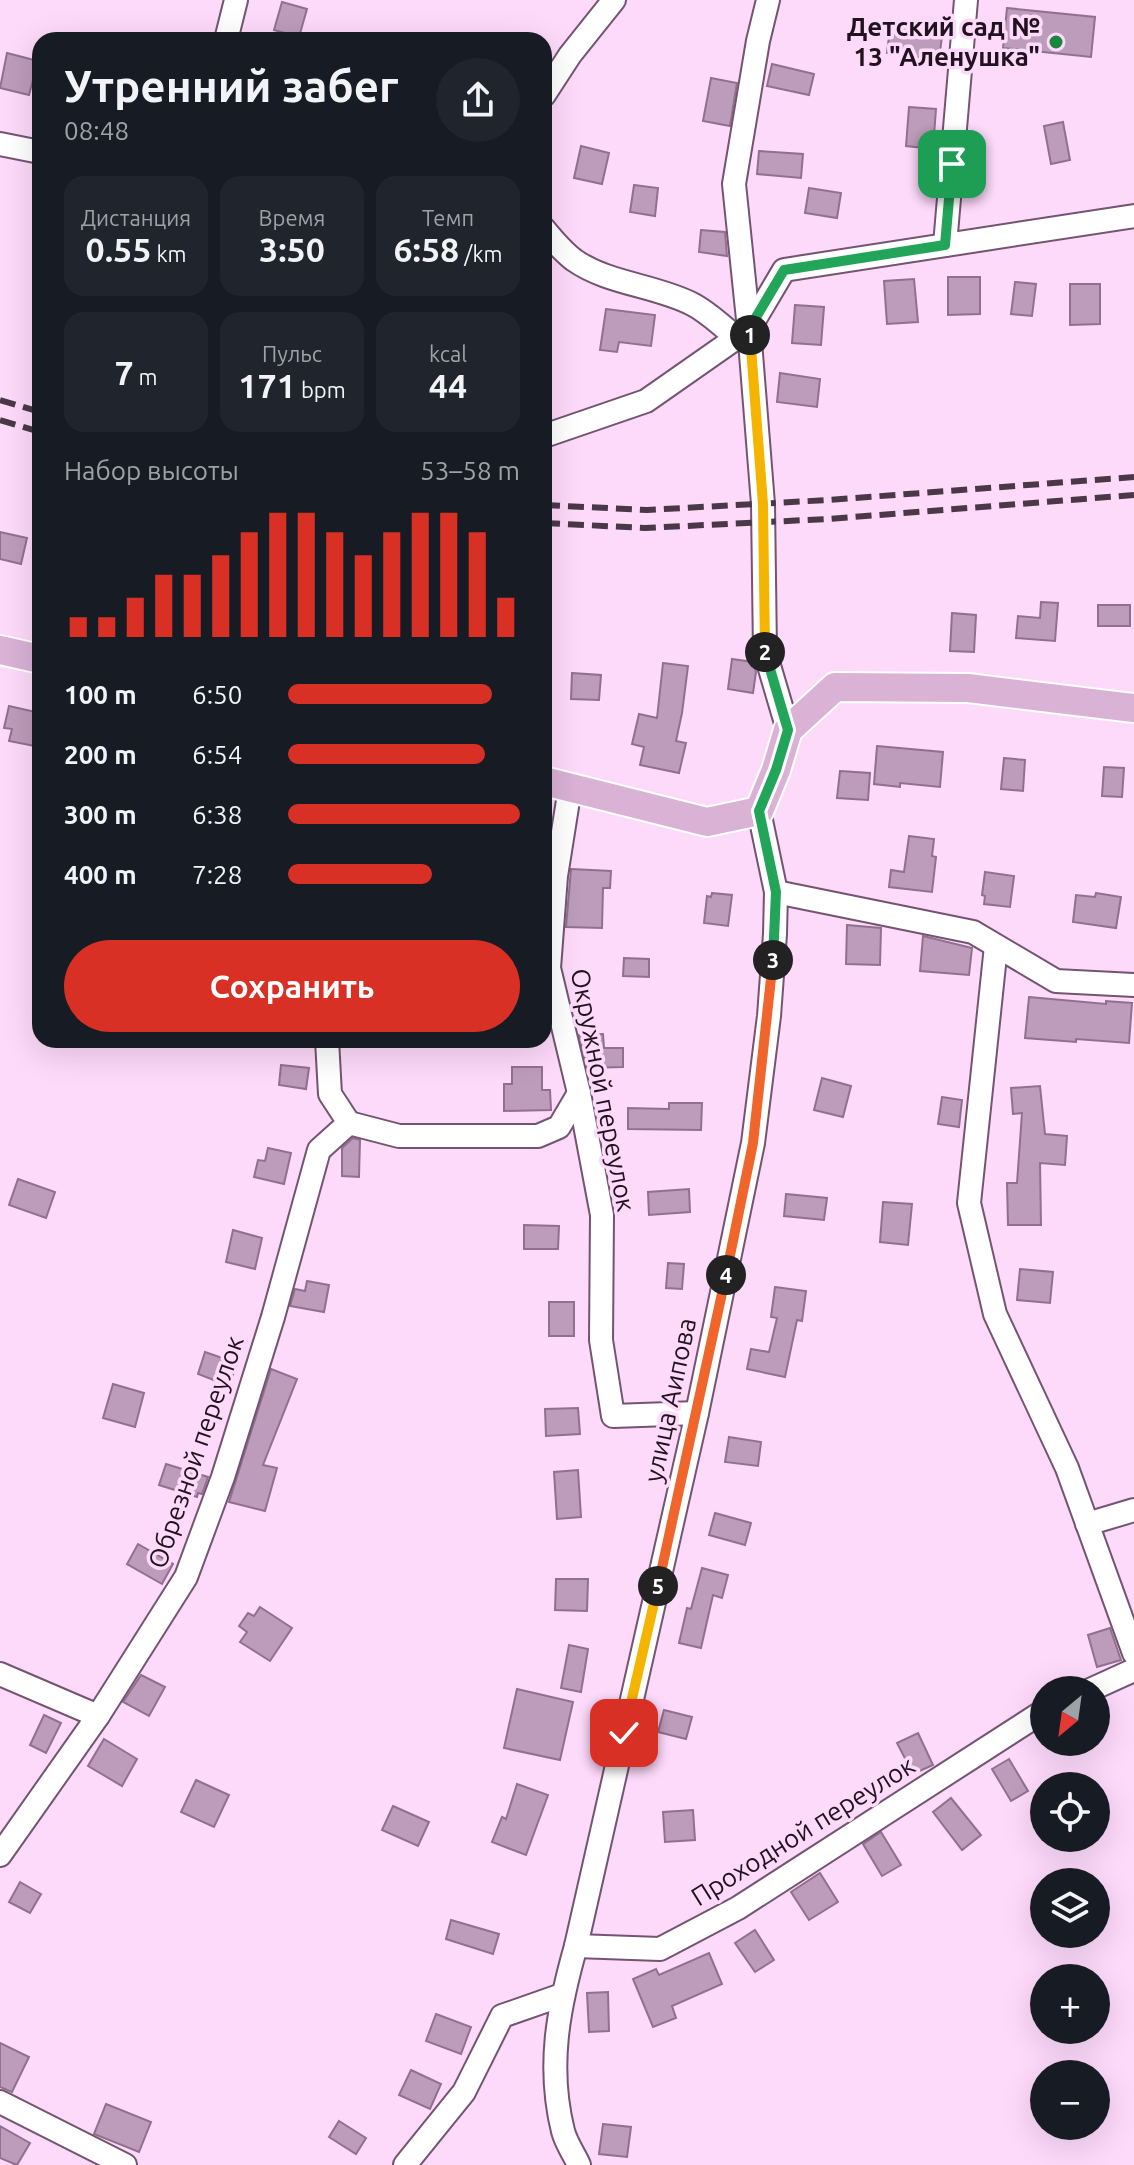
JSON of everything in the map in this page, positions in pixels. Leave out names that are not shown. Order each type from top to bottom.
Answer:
[{"type":"main road","points":[[0,650],[32,657]]},
{"type":"main road","points":[[557,785],[707,822],[759,811],[788,730],[835,687],[968,688],[1134,708]]},
{"type":"street","points":[[228,32],[236,0]]},
{"type":"street","points":[[552,83],[614,0]]},
{"type":"street","points":[[768,0],[734,184],[743,334],[763,504],[765,652],[788,730]]},
{"type":"street","points":[[945,245],[966,0]]},
{"type":"street","points":[[0,144],[32,150]]},
{"type":"street","points":[[552,433],[646,401],[743,334],[784,270],[1134,216]]},
{"type":"street","points":[[552,239],[561,250],[584,266],[694,305],[743,334]]},
{"type":"street","name":"Окружной переулок","points":[[552,913],[556,876],[557,785]]},
{"type":"street","name":"улица Аипова","points":[[579,2165],[563,2134],[553,2069],[562,1995],[576,1946],[697,1413],[753,1143],[769,1016],[776,892],[759,811]]},
{"type":"street","points":[[776,892],[973,932],[1056,981],[1134,985]]},
{"type":"street","points":[[996,946],[969,1203],[995,1314],[1067,1468],[1134,1653]]},
{"type":"street","name":"Окружной переулок","points":[[552,991],[579,1093],[602,1215],[601,1340],[613,1416],[697,1413]]},
{"type":"street","points":[[327,1048],[330,1094],[349,1123],[399,1136],[538,1136],[559,1127],[579,1093]]},
{"type":"street","name":"Обрезной переулок","points":[[0,1855],[98,1716],[186,1577],[223,1477],[273,1317],[319,1150],[349,1123]]},
{"type":"street","points":[[1087,1524],[1134,1510]]},
{"type":"street","points":[[1110,1681],[1134,1670]]},
{"type":"street","points":[[0,1674],[98,1716]]},
{"type":"street","name":"Проходной переулок","points":[[576,1946],[660,1949],[738,1908],[1030,1720]]},
{"type":"street","points":[[405,2165],[464,2092],[502,2016],[562,1995]]},
{"type":"street","points":[[0,2102],[125,2165]]},
{"type":"building","points":[[282,2],[307,9],[300,32],[274,30]]},
{"type":"building","points":[[1007,8],[1095,17],[1091,57],[1003,48]]},
{"type":"building","points":[[891,21],[943,28],[939,60],[887,53]]},
{"type":"building","points":[[7,53],[32,59],[29,95],[0,88]]},
{"type":"building","points":[[772,64],[814,74],[809,95],[767,86]]},
{"type":"building","points":[[711,78],[737,83],[730,126],[703,121]]},
{"type":"building","points":[[909,107],[936,109],[933,149],[906,146]]},
{"type":"building","points":[[1063,122],[1070,160],[1051,164],[1044,126]]},
{"type":"building","points":[[581,146],[609,153],[602,184],[574,178]]},
{"type":"building","points":[[759,151],[803,154],[801,178],[757,174]]},
{"type":"building","points":[[634,185],[658,188],[655,216],[630,212]]},
{"type":"building","points":[[809,188],[841,193],[837,218],[805,213]]},
{"type":"building","points":[[701,230],[725,232],[727,256],[699,252]]},
{"type":"building","points":[[948,277],[980,277],[980,314],[948,315]]},
{"type":"building","points":[[914,279],[918,322],[887,324],[884,281]]},
{"type":"building","points":[[1015,282],[1036,284],[1032,316],[1011,314]]},
{"type":"building","points":[[1070,284],[1100,284],[1100,324],[1070,325]]},
{"type":"building","points":[[795,305],[824,307],[821,345],[792,343]]},
{"type":"building","points":[[606,309],[655,315],[651,346],[619,342],[617,352],[600,350]]},
{"type":"building","points":[[780,373],[820,379],[817,407],[777,402]]},
{"type":"building","points":[[0,532],[27,538],[21,564],[0,559]]},
{"type":"building","points":[[1041,602],[1058,603],[1055,641],[1016,638],[1018,616],[1040,618]]},
{"type":"building","points":[[1098,605],[1130,605],[1130,626],[1098,626]]},
{"type":"building","points":[[952,613],[976,615],[974,652],[950,651]]},
{"type":"building","points":[[732,659],[753,662],[756,672],[753,693],[728,689]]},
{"type":"building","points":[[663,663],[688,666],[676,741],[686,743],[679,773],[640,765],[644,747],[632,744],[639,714],[657,718]]},
{"type":"building","points":[[572,673],[601,675],[599,700],[571,699]]},
{"type":"building","points":[[9,706],[32,711],[32,745],[9,741],[12,729],[4,728]]},
{"type":"building","points":[[877,746],[943,752],[940,787],[874,784]]},
{"type":"building","points":[[1004,758],[1025,760],[1023,791],[1001,789]]},
{"type":"building","points":[[1104,767],[1124,768],[1122,797],[1102,796]]},
{"type":"building","points":[[840,771],[870,773],[868,800],[837,798]]},
{"type":"building","points":[[909,836],[934,839],[932,856],[936,857],[932,892],[889,887],[891,870],[904,872]]},
{"type":"building","points":[[571,869],[611,871],[610,888],[603,888],[602,928],[566,927]]},
{"type":"building","points":[[985,872],[1014,876],[1010,907],[984,904]]},
{"type":"building","points":[[712,893],[732,895],[728,926],[704,923],[707,896],[711,897]]},
{"type":"building","points":[[1096,893],[1121,897],[1116,928],[1073,922],[1076,895],[1095,897]]},
{"type":"building","points":[[847,925],[881,928],[880,965],[846,964]]},
{"type":"building","points":[[923,936],[972,948],[969,975],[920,971]]},
{"type":"building","points":[[624,958],[649,959],[649,977],[623,976]]},
{"type":"building","points":[[1029,997],[1106,1004],[1106,1001],[1132,1003],[1129,1043],[1025,1038]]},
{"type":"building","points":[[603,1034],[604,1048],[623,1048],[623,1067],[587,1068],[579,1035]]},
{"type":"building","points":[[281,1065],[309,1068],[306,1089],[279,1085]]},
{"type":"building","points":[[512,1067],[542,1067],[542,1090],[550,1090],[551,1110],[504,1111],[504,1084],[512,1084]]},
{"type":"building","points":[[822,1078],[851,1086],[843,1117],[814,1110]]},
{"type":"building","points":[[1040,1086],[1045,1134],[1067,1136],[1065,1165],[1040,1163],[1041,1225],[1008,1225],[1007,1183],[1017,1183],[1022,1113],[1013,1114],[1011,1088]]},
{"type":"building","points":[[942,1097],[962,1100],[959,1127],[938,1124]]},
{"type":"building","points":[[669,1103],[702,1103],[701,1130],[628,1129],[628,1108],[669,1109]]},
{"type":"building","points":[[353,1138],[360,1140],[359,1177],[342,1176],[342,1148]]},
{"type":"building","points":[[268,1148],[291,1153],[284,1184],[254,1177],[258,1160],[265,1161]]},
{"type":"building","points":[[18,1179],[55,1192],[46,1218],[9,1205]]},
{"type":"building","points":[[689,1189],[690,1212],[649,1215],[648,1192]]},
{"type":"building","points":[[786,1194],[827,1198],[824,1220],[784,1216]]},
{"type":"building","points":[[883,1202],[912,1204],[908,1245],[880,1242]]},
{"type":"building","points":[[524,1225],[559,1226],[558,1249],[524,1249]]},
{"type":"building","points":[[233,1230],[262,1238],[255,1269],[226,1262]]},
{"type":"building","points":[[668,1263],[684,1264],[682,1289],[666,1288]]},
{"type":"building","points":[[1020,1269],[1053,1272],[1050,1303],[1017,1300]]},
{"type":"building","points":[[307,1281],[329,1285],[324,1312],[290,1306],[295,1289],[305,1291]]},
{"type":"building","points":[[775,1287],[806,1291],[802,1321],[797,1320],[785,1377],[747,1369],[751,1349],[769,1352],[777,1318],[771,1317]]},
{"type":"building","points":[[549,1302],[574,1302],[574,1336],[549,1336]]},
{"type":"building","points":[[205,1352],[237,1363],[229,1386],[198,1374]]},
{"type":"building","points":[[271,1369],[297,1379],[263,1465],[277,1468],[265,1511],[229,1502]]},
{"type":"building","points":[[113,1384],[144,1393],[135,1427],[103,1418]]},
{"type":"building","points":[[578,1408],[580,1434],[546,1436],[545,1409]]},
{"type":"building","points":[[729,1437],[761,1442],[758,1466],[725,1462]]},
{"type":"building","points":[[166,1464],[208,1477],[202,1494],[198,1493],[197,1497],[159,1485]]},
{"type":"building","points":[[578,1470],[581,1517],[557,1519],[554,1472]]},
{"type":"building","points":[[715,1513],[751,1523],[745,1545],[709,1535]]},
{"type":"building","points":[[138,1544],[173,1564],[162,1584],[127,1564]]},
{"type":"building","points":[[702,1568],[728,1575],[722,1598],[713,1595],[701,1648],[679,1643],[687,1608],[691,1609]]},
{"type":"building","points":[[556,1579],[588,1579],[587,1611],[555,1610]]},
{"type":"building","points":[[260,1607],[292,1628],[270,1661],[240,1642],[247,1632],[239,1626],[248,1613],[254,1616]]},
{"type":"building","points":[[1110,1628],[1121,1660],[1097,1667],[1088,1635]]},
{"type":"building","points":[[569,1645],[588,1649],[581,1692],[561,1688]]},
{"type":"building","points":[[141,1675],[165,1687],[149,1716],[123,1702]]},
{"type":"building","points":[[517,1689],[573,1702],[560,1760],[504,1748]]},
{"type":"building","points":[[664,1710],[692,1717],[686,1739],[658,1732]]},
{"type":"building","points":[[44,1715],[61,1723],[46,1753],[30,1745]]},
{"type":"building","points":[[918,1733],[933,1765],[913,1774],[897,1743]]},
{"type":"building","points":[[104,1739],[137,1759],[122,1786],[88,1766]]},
{"type":"building","points":[[1009,1759],[1028,1791],[1011,1801],[992,1769]]},
{"type":"building","points":[[196,1780],[229,1795],[214,1827],[181,1812]]},
{"type":"building","points":[[517,1784],[548,1795],[526,1855],[492,1842],[502,1817],[506,1819]]},
{"type":"building","points":[[951,1798],[981,1835],[962,1850],[933,1812]]},
{"type":"building","points":[[393,1806],[429,1822],[418,1846],[382,1830]]},
{"type":"building","points":[[693,1810],[695,1840],[665,1842],[663,1812]]},
{"type":"building","points":[[881,1832],[901,1865],[882,1876],[863,1844]]},
{"type":"building","points":[[820,1873],[838,1902],[809,1920],[791,1892]]},
{"type":"building","points":[[20,1882],[41,1894],[30,1913],[9,1902]]},
{"type":"building","points":[[451,1920],[499,1934],[493,1954],[446,1939]]},
{"type":"building","points":[[755,1930],[774,1960],[755,1972],[735,1943]]},
{"type":"building","points":[[709,1953],[722,1984],[672,2006],[676,2018],[653,2027],[633,1979],[656,1969],[659,1975]]},
{"type":"building","points":[[608,1992],[609,2031],[589,2032],[587,1993]]},
{"type":"building","points":[[436,2014],[471,2027],[461,2054],[426,2041]]},
{"type":"building","points":[[0,2043],[29,2057],[12,2092],[0,2087]]},
{"type":"building","points":[[411,2070],[441,2084],[430,2109],[399,2095]]},
{"type":"building","points":[[106,2104],[151,2122],[139,2152],[94,2134]]},
{"type":"building","points":[[339,2121],[366,2138],[356,2154],[329,2137]]},
{"type":"building","points":[[603,2124],[631,2127],[627,2157],[599,2154]]},
{"type":"building","points":[[0,2126],[30,2143],[17,2165],[0,2158]]},
{"type":"railway","points":[[0,400],[32,410]]},
{"type":"railway","points":[[0,420],[32,430]]},
{"type":"railway","points":[[552,505],[647,510],[1134,477]]},
{"type":"railway","points":[[552,523],[645,528],[827,519],[1134,495]]},
{"type":"place","name":"Детский сад № 13 \"Аленушка\"","points":[[1056,42]]},
{"type":"route","points":[[624,1733],[697,1413],[753,1143],[769,1016],[776,892],[759,811],[788,730],[765,652],[763,504],[749,329],[784,270],[945,245],[952,164]]}]
